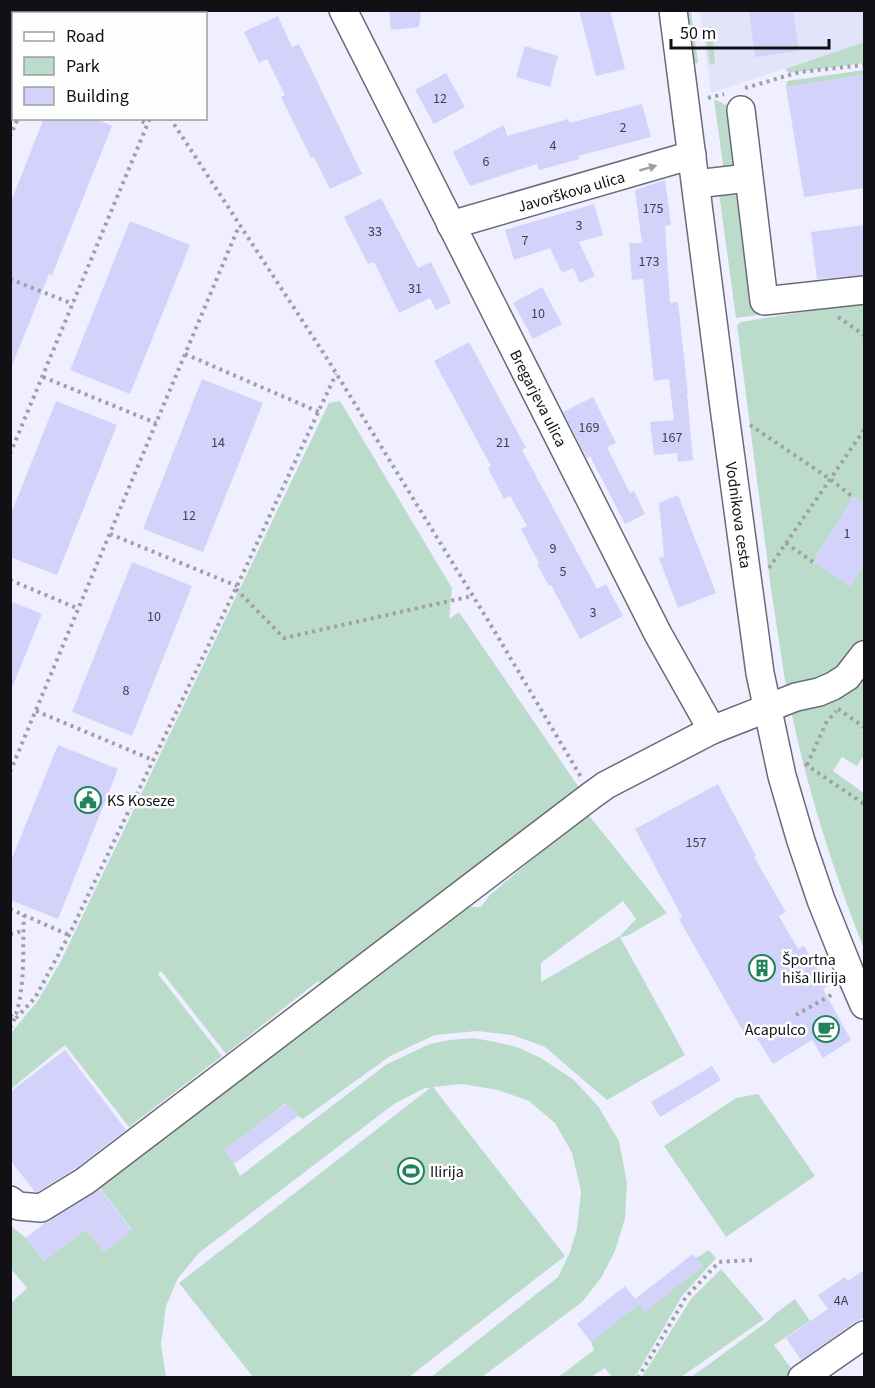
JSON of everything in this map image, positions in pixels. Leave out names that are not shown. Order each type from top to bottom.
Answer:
[{"type":"street","name":"Bregarjeva ulica","points":[[343,10],[658,634],[712,730]]},
{"type":"street","name":"Vodnikova cesta","points":[[673,10],[758,662],[767,709],[782,776],[801,841],[821,900],[864,1005]]},
{"type":"street","points":[[734,98],[748,178],[764,301],[864,290]]},
{"type":"street","name":"Javorškova ulica","points":[[451,225],[692,155]]},
{"type":"street","points":[[696,184],[748,178]]},
{"type":"street","points":[[10,1200],[18,1206],[41,1208],[85,1181],[606,785],[712,730],[796,697],[833,686],[847,677],[864,655]]},
{"type":"street","points":[[802,1377],[864,1335]]},
{"type":"path","points":[[707,98],[734,98],[800,72],[864,65]]},
{"type":"path","points":[[10,137],[17,120]]},
{"type":"path","points":[[139,120],[148,124]]},
{"type":"path","points":[[10,454],[149,120]]},
{"type":"path","points":[[171,120],[336,374],[592,795]]},
{"type":"path","points":[[10,772],[240,225]]},
{"type":"path","points":[[10,279],[74,303]]},
{"type":"path","points":[[185,354],[319,412]]},
{"type":"path","points":[[10,1028],[34,998],[69,935],[336,374]]},
{"type":"path","points":[[43,377],[156,423]]},
{"type":"path","points":[[742,419],[853,497]]},
{"type":"path","points":[[769,569],[864,430]]},
{"type":"path","points":[[110,534],[236,588],[284,638],[472,596]]},
{"type":"path","points":[[786,543],[813,562]]},
{"type":"path","points":[[10,580],[79,609]]},
{"type":"path","points":[[807,765],[826,723],[844,701]]},
{"type":"path","points":[[831,705],[864,727]]},
{"type":"path","points":[[36,711],[153,760]]},
{"type":"path","points":[[800,761],[864,804]]},
{"type":"path","points":[[10,909],[69,935]]},
{"type":"path","points":[[15,1019],[21,987],[24,915]]},
{"type":"path","points":[[10,934],[23,931]]},
{"type":"path","points":[[796,1015],[827,997]]},
{"type":"path","points":[[10,1015],[15,1019]]},
{"type":"path","points":[[638,1377],[686,1297],[719,1262],[752,1260]]},
{"type":"shaded area","points":[[700,11],[864,11],[864,42],[711,93]]},
{"type":"green space","points":[[11,11],[89,12],[12,12],[11,72]]},
{"type":"green space","points":[[683,11],[691,11],[698,63],[690,64]]},
{"type":"green space","points":[[712,27],[715,64],[710,65],[705,28]]},
{"type":"green space","points":[[864,42],[864,63],[789,73],[785,69]]},
{"type":"green space","points":[[864,70],[864,75],[786,87],[787,81]]},
{"type":"green space","points":[[714,99],[730,107],[735,164],[724,172]]},
{"type":"green space","points":[[726,191],[742,198],[757,309],[805,309],[736,318],[719,193]]},
{"type":"green space","points":[[864,277],[864,504],[853,497],[813,562],[851,586],[864,564],[864,638],[846,669],[787,693],[771,589],[737,325],[741,322],[809,311],[796,297]]},
{"type":"green space","points":[[340,401],[452,588],[449,619],[459,612],[582,792],[324,987],[318,981],[226,1054],[161,971],[158,974],[222,1056],[129,1127],[65,1045],[11,1089],[11,1033],[37,1002],[60,963],[329,403]]},
{"type":"green space","points":[[864,673],[864,727],[862,731],[864,732],[864,755],[857,766],[842,757],[833,771],[864,793],[864,949],[823,834],[792,715],[793,710]]},
{"type":"green space","points":[[587,813],[667,913],[627,936],[620,937],[685,1055],[607,1100],[545,1047],[512,1035],[477,1031],[435,1035],[390,1056],[303,1119],[286,1103],[225,1150],[240,1176],[387,1064],[430,1044],[473,1038],[517,1047],[541,1058],[574,1080],[598,1106],[619,1141],[627,1183],[625,1218],[615,1251],[601,1278],[582,1302],[482,1377],[431,1377],[558,1277],[570,1252],[577,1229],[581,1191],[572,1153],[555,1123],[529,1101],[498,1090],[462,1084],[433,1087],[565,1256],[409,1377],[253,1377],[179,1283],[430,1088],[425,1088],[394,1104],[200,1252],[178,1278],[166,1306],[161,1344],[166,1377],[11,1377],[11,1303],[27,1288],[11,1269],[11,1226],[26,1238],[44,1261],[86,1229],[104,1252],[132,1230],[97,1184],[456,907],[481,907],[490,895]],"holes":[[[623,901],[636,919],[620,936],[541,982],[541,963]]]},
{"type":"green space","points":[[758,1094],[815,1176],[726,1237],[664,1146],[736,1098]]},
{"type":"green space","points":[[709,1250],[716,1258],[682,1296],[635,1377],[612,1377],[605,1368],[591,1377],[557,1378],[594,1350],[591,1342],[639,1304],[645,1311],[702,1267],[696,1258]]},
{"type":"green space","points":[[721,1269],[764,1319],[681,1377],[642,1377],[691,1299]]},
{"type":"green space","points":[[795,1299],[810,1321],[774,1345],[794,1372],[787,1377],[690,1378],[768,1321]]},
{"type":"building","points":[[389,10],[421,10],[419,27],[391,30]]},
{"type":"building","points":[[579,10],[610,10],[625,69],[596,76]]},
{"type":"building","points":[[749,10],[793,10],[799,51],[755,57]]},
{"type":"building","points":[[278,16],[292,47],[299,44],[362,174],[330,189],[314,157],[311,158],[281,97],[285,95],[267,59],[259,63],[244,32]]},
{"type":"building","points":[[525,46],[558,56],[550,87],[516,77]]},
{"type":"building","points":[[446,73],[465,107],[434,124],[415,90]]},
{"type":"building","points":[[864,75],[864,188],[804,197],[786,87]]},
{"type":"building","points":[[642,104],[651,137],[578,156],[579,159],[539,170],[537,164],[470,186],[453,152],[504,125],[507,136],[568,119],[569,123]]},
{"type":"building","points":[[43,120],[98,120],[112,126],[52,275],[49,274],[11,368],[10,204]]},
{"type":"building","points":[[665,180],[671,225],[665,226],[670,303],[678,302],[693,460],[678,462],[677,453],[654,455],[650,422],[674,420],[669,379],[654,381],[643,279],[632,280],[629,243],[642,243],[635,190]]},
{"type":"building","points":[[381,198],[418,268],[431,262],[451,303],[436,310],[430,298],[399,313],[374,262],[368,264],[344,217]]},
{"type":"building","points":[[594,204],[603,235],[579,242],[595,276],[580,283],[573,268],[562,273],[550,248],[514,260],[505,230]]},
{"type":"building","points":[[130,221],[190,245],[130,394],[70,370]]},
{"type":"building","points":[[864,225],[864,275],[817,279],[811,232]]},
{"type":"building","points":[[542,287],[562,324],[533,339],[513,303]]},
{"type":"building","points":[[469,342],[526,448],[522,450],[597,589],[606,584],[623,616],[580,639],[537,564],[539,563],[521,529],[527,526],[510,496],[504,499],[488,468],[491,466],[434,361]]},
{"type":"building","points":[[202,379],[263,403],[203,552],[143,529]]},
{"type":"building","points":[[593,397],[616,443],[607,447],[630,493],[634,491],[645,514],[625,524],[590,456],[587,458],[563,412]]},
{"type":"building","points":[[56,401],[117,425],[57,575],[10,557],[10,516]]},
{"type":"building","points":[[678,495],[716,593],[678,608],[659,558],[664,556],[659,503]]},
{"type":"building","points":[[853,497],[864,504],[864,564],[851,586],[813,562]]},
{"type":"building","points":[[132,562],[192,586],[132,736],[72,712]]},
{"type":"building","points":[[10,601],[42,614],[11,690],[10,690]]},
{"type":"building","points":[[58,745],[118,769],[58,919],[10,900],[10,863]]},
{"type":"building","points":[[718,784],[756,856],[754,857],[786,912],[779,916],[798,949],[804,946],[827,986],[823,989],[851,1040],[823,1058],[812,1040],[773,1064],[751,1029],[744,1033],[679,919],[682,917],[635,829]]},
{"type":"building","points":[[65,1050],[126,1130],[76,1168],[35,1192],[10,1160],[10,1092]]},
{"type":"building","points":[[712,1066],[721,1080],[660,1117],[651,1102]]},
{"type":"building","points":[[287,1103],[298,1116],[234,1164],[224,1150]]},
{"type":"building","points":[[100,1189],[132,1231],[104,1252],[86,1229],[44,1261],[26,1238],[46,1222]]},
{"type":"building","points":[[693,1254],[703,1266],[645,1312],[635,1299]]},
{"type":"building","points":[[864,1270],[864,1318],[801,1360],[786,1338],[828,1309],[818,1295],[845,1277],[848,1281]]},
{"type":"building","points":[[625,1286],[639,1304],[591,1342],[577,1324]]},
{"type":"place","name":"KS Koseze","points":[[88,800]]},
{"type":"place","name":"Športna hiša Ilirija","points":[[762,968]]},
{"type":"place","name":"Acapulco","points":[[826,1029]]},
{"type":"place","name":"Ilirija","points":[[411,1171]]}]
